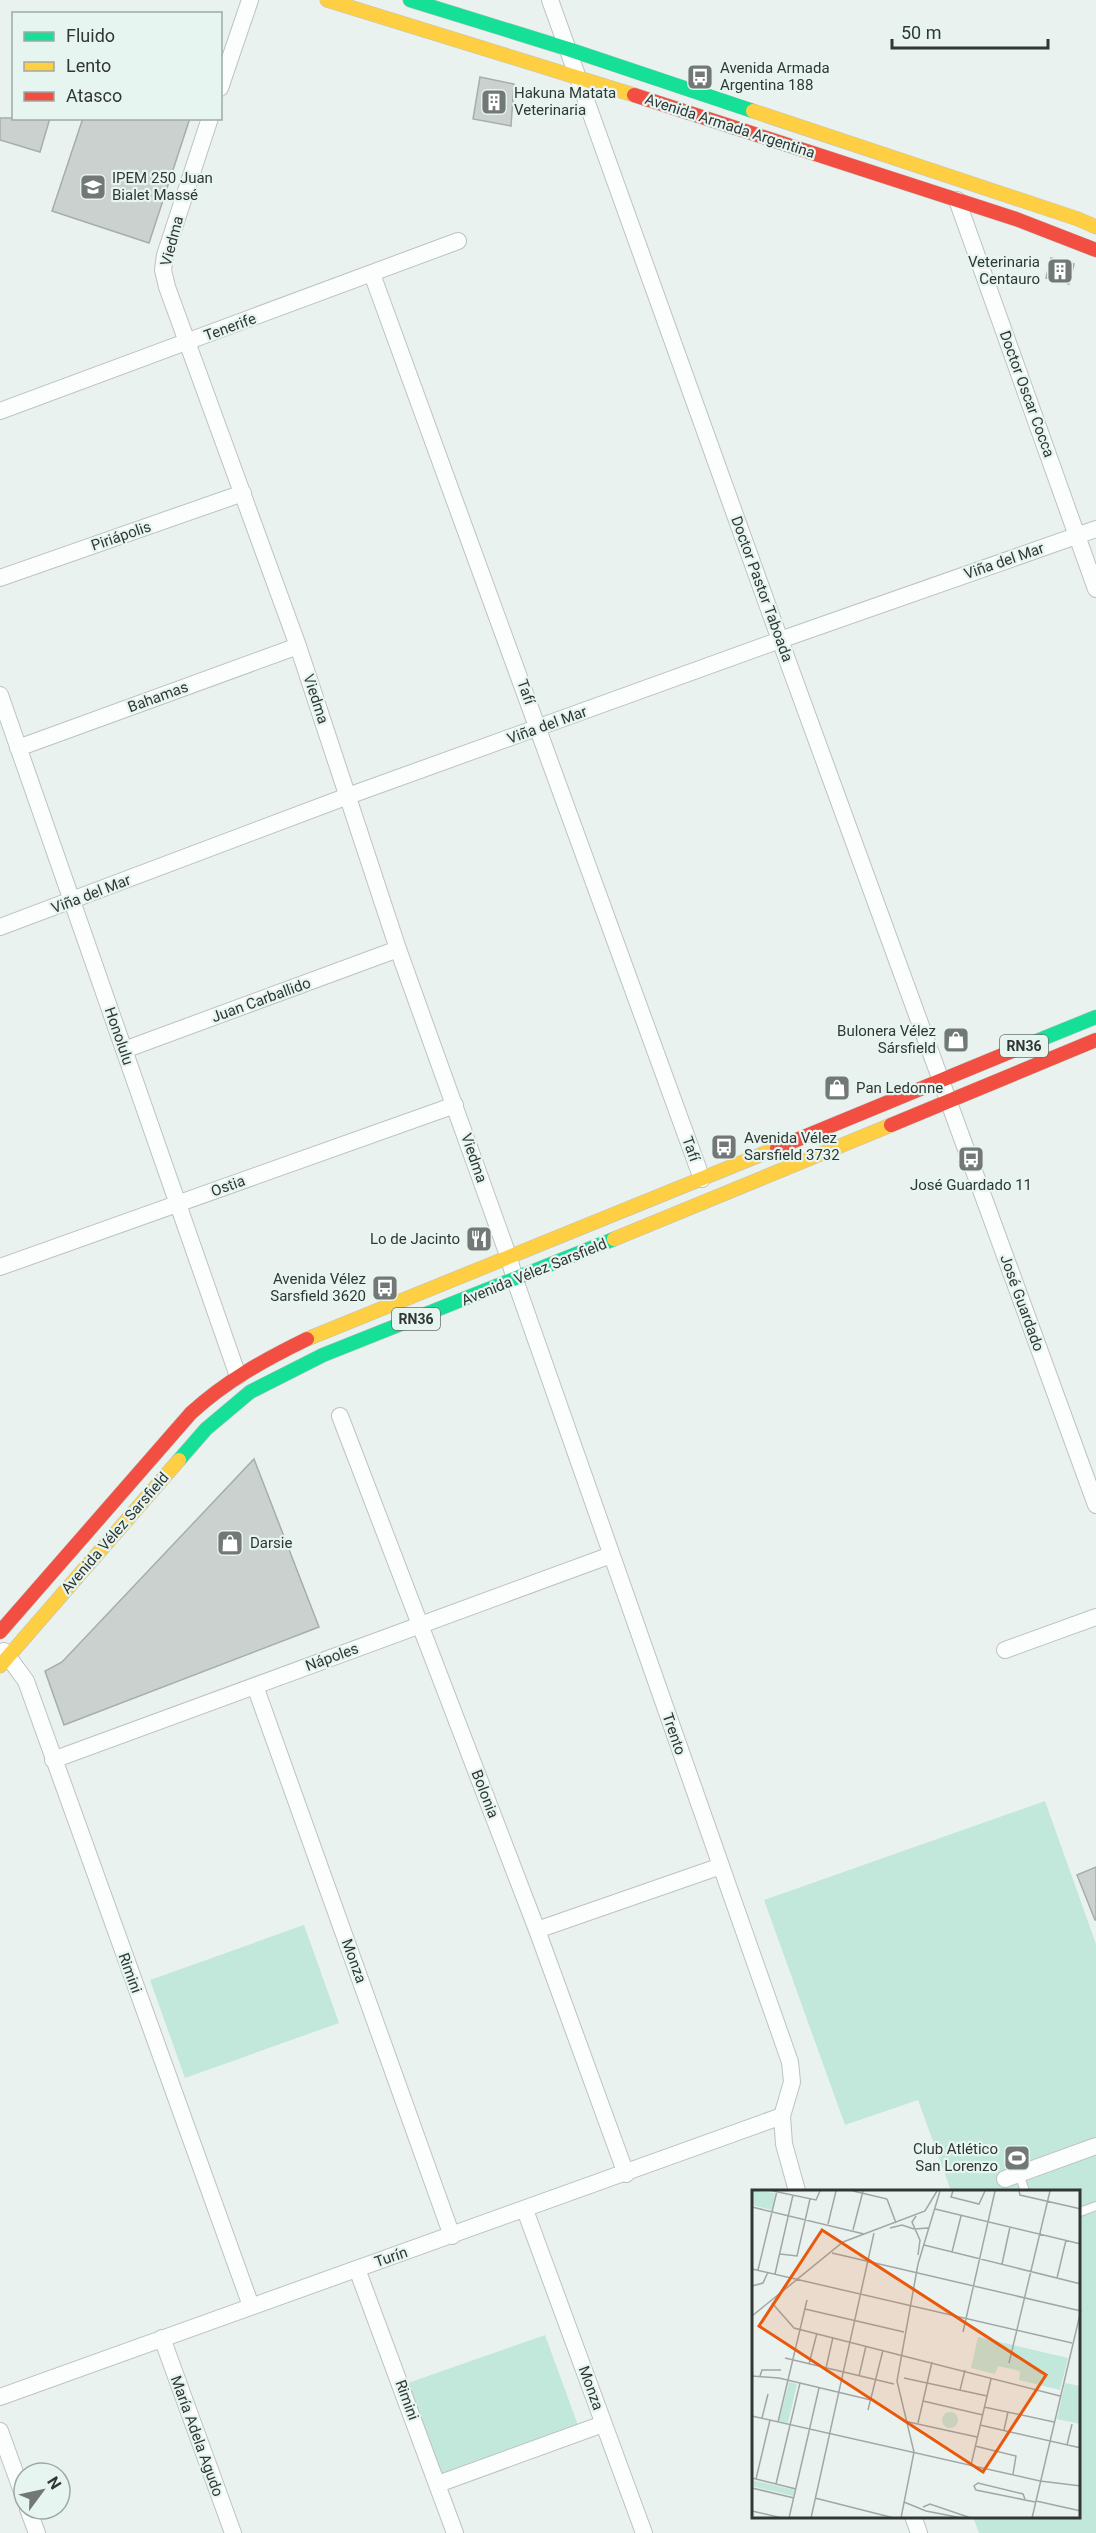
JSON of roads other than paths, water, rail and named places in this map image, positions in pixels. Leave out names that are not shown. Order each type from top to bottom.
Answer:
[{"type":"main road","name":"Avenida Armada Argentina","points":[[327,0],[578,77],[957,200],[1096,250]]},
{"type":"main road","name":"Avenida Armada Argentina","points":[[410,0],[568,49],[1078,219],[1096,227]]},
{"type":"main road","name":"Avenida Vélez Sarsfield","points":[[0,1632],[191,1413],[214,1392],[257,1364],[309,1338],[1096,1017]]},
{"type":"main road","name":"Avenida Vélez Sarsfield","points":[[3,1656],[185,1452],[225,1411],[273,1378],[1096,1040]]},
{"type":"street","points":[[222,82],[250,0]]},
{"type":"street","points":[[550,0],[568,49]]},
{"type":"street","name":"Doctor Pastor Taboada","points":[[568,49],[947,1101]]},
{"type":"street","name":"Viedma","points":[[209,120],[165,255],[163,270],[298,646],[398,949],[509,1258],[514,1280]]},
{"type":"street","name":"Doctor Oscar Cocca","points":[[957,200],[1096,589]]},
{"type":"street","name":"Tenerife","points":[[0,411],[458,241]]},
{"type":"street","name":"Tafí","points":[[372,274],[702,1179]]},
{"type":"street","name":"Piriápolis","points":[[0,578],[243,493]]},
{"type":"street","name":"Viña del Mar","points":[[0,927],[72,902],[348,796],[1096,529]]},
{"type":"street","name":"Bahamas","points":[[18,748],[298,646]]},
{"type":"street","name":"Honolulu","points":[[0,695],[238,1376]]},
{"type":"street","name":"Juan Carballido","points":[[124,1050],[398,949]]},
{"type":"street","name":"José Guardado","points":[[947,1101],[1096,1505]]},
{"type":"street","name":"Ostia","points":[[0,1267],[455,1105]]},
{"type":"street","name":"Trento","points":[[514,1280],[790,2062],[792,2082],[782,2116],[784,2144],[797,2190]]},
{"type":"street","name":"Bolonia","points":[[340,1416],[537,1930],[626,2174]]},
{"type":"street","name":"Nápoles","points":[[53,1760],[611,1555]]},
{"type":"street","points":[[1005,1650],[1096,1617]]},
{"type":"street","name":"Rimini","points":[[3,1656],[26,1681],[251,2306]]},
{"type":"street","name":"Monza","points":[[255,1686],[452,2236]]},
{"type":"street","points":[[537,1930],[721,1866]]},
{"type":"street","name":"Turín","points":[[0,2397],[626,2174],[782,2116]]},
{"type":"street","points":[[1012,2176],[1096,2146]]},
{"type":"street","name":"Monza","points":[[525,2210],[644,2533]]},
{"type":"street","name":"Rimini","points":[[357,2269],[455,2533]]},
{"type":"street","name":"María Adela Agudo","points":[[162,2338],[233,2533]]},
{"type":"street","points":[[438,2484],[603,2424]]},
{"type":"street","points":[[0,2431],[12,2464]]},
{"type":"street","points":[[913,2518],[919,2533]]},
{"type":"lane","points":[[1012,2176],[1024,2190]]},
{"type":"lane","points":[[1081,2212],[1096,2206]]},
{"type":"place","name":"Avenida Armada Argentina 188","points":[[700,77]]},
{"type":"place","name":"Hakuna Matata Veterinaria","points":[[494,102]]},
{"type":"place","name":"IPEM 250 Juan Bialet Massé","points":[[93,187]]},
{"type":"place","name":"Veterinaria Centauro","points":[[1060,271]]},
{"type":"place","name":"Bulonera Vélez Sársfield","points":[[956,1040]]},
{"type":"place","name":"Pan Ledonne","points":[[837,1088]]},
{"type":"place","name":"Avenida Vélez Sarsfield 3732","points":[[724,1147]]},
{"type":"place","name":"José Guardado 11","points":[[971,1159]]},
{"type":"place","name":"Lo de Jacinto","points":[[479,1239]]},
{"type":"place","name":"Avenida Vélez Sarsfield 3620","points":[[385,1288]]},
{"type":"place","name":"Darsie","points":[[230,1543]]},
{"type":"place","name":"Club Atlético San Lorenzo","points":[[1017,2158]]}]
